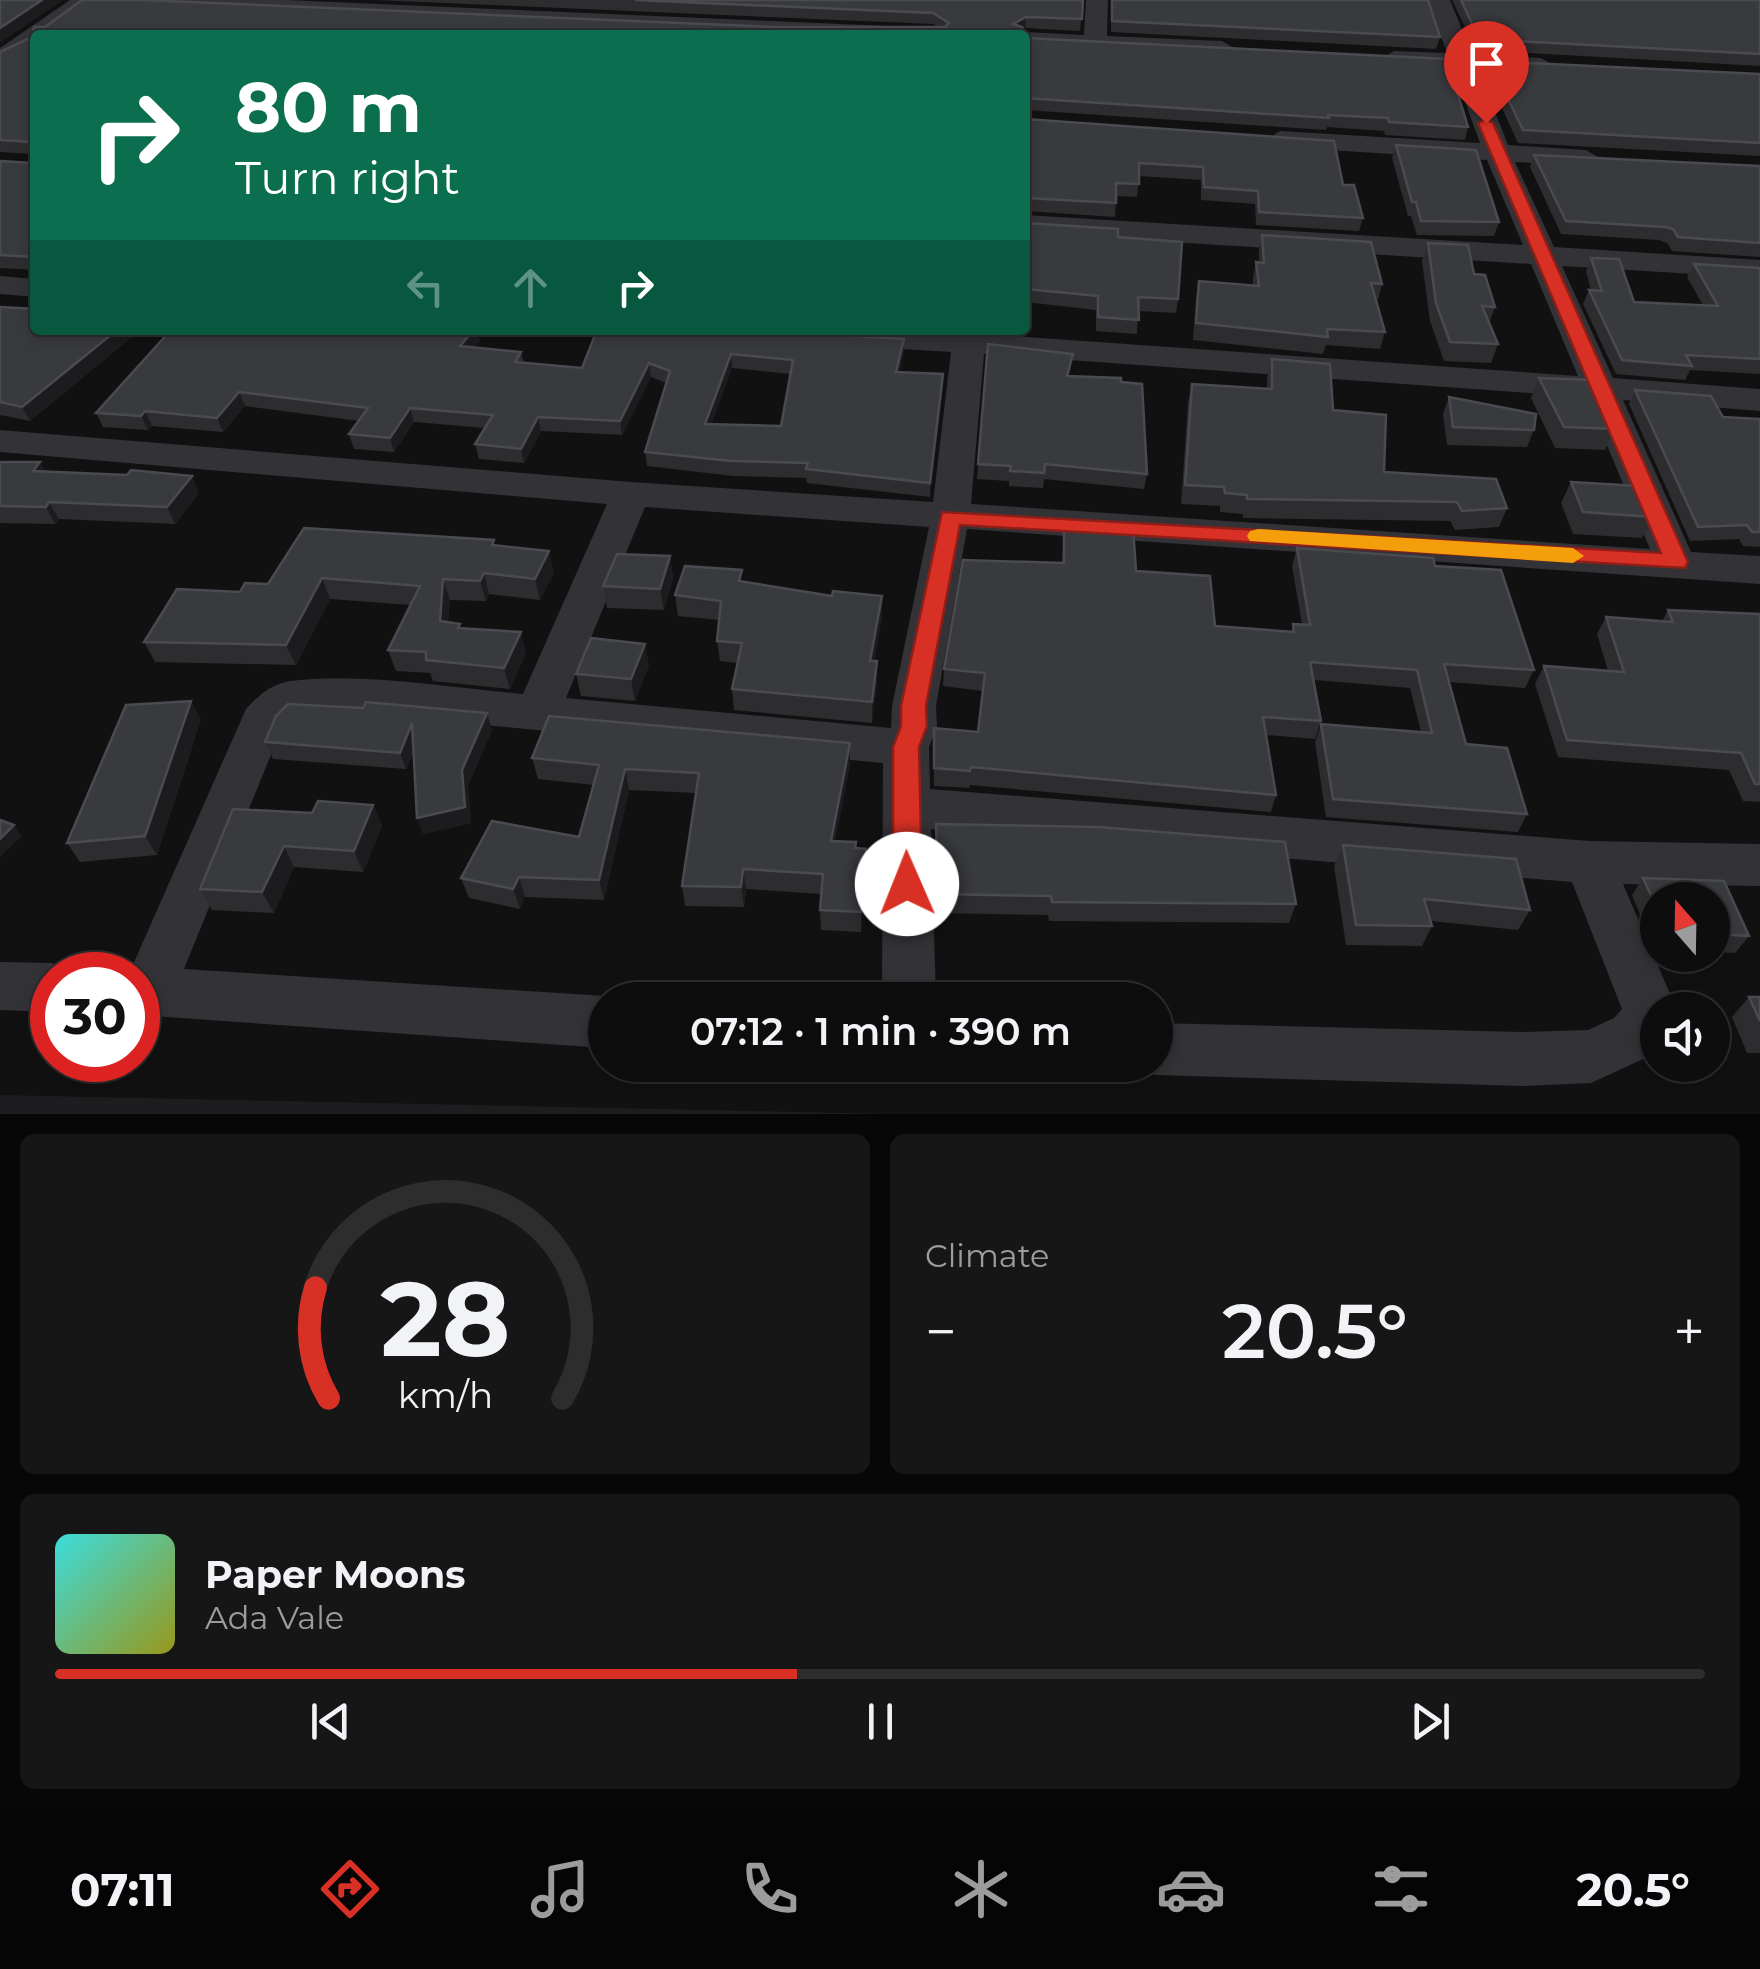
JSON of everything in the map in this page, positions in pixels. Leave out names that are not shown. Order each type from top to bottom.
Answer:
[{"type":"street","points":[[50,30],[85,0]]},
{"type":"street","points":[[132,0],[396,5],[612,21],[833,30]]},
{"type":"street","points":[[612,21],[628,0]]},
{"type":"street","points":[[713,24],[726,0]]},
{"type":"street","points":[[1095,41],[1097,0]]},
{"type":"street","points":[[1439,0],[1498,154],[1676,562]]},
{"type":"street","points":[[1030,39],[1249,50]]},
{"type":"street","points":[[6,67],[30,47]]},
{"type":"street","points":[[1365,56],[1561,66]]},
{"type":"street","points":[[1261,138],[1610,160]]},
{"type":"street","points":[[1030,224],[1760,269]]},
{"type":"street","points":[[0,285],[30,288]]},
{"type":"street","points":[[934,335],[1760,400]]},
{"type":"street","points":[[909,982],[906,747],[914,726],[914,706],[950,517],[970,336]]},
{"type":"street","points":[[0,441],[630,494],[1760,570]]},
{"type":"street","points":[[538,711],[630,494]]},
{"type":"street","points":[[160,953],[262,720],[290,698],[380,698],[906,747]]},
{"type":"street","points":[[906,807],[1590,862],[1760,864]]},
{"type":"street","points":[[1173,1049],[1523,1059],[1591,1056],[1634,1036],[1652,1016],[1590,862]]},
{"type":"street","points":[[0,986],[30,987]]},
{"type":"street","points":[[160,993],[588,1021]]},
{"type":"shaded area","points":[[0,1095],[894,1114],[0,1114]]},
{"type":"building","points":[[0,0],[42,0],[0,28]]},
{"type":"building","points":[[82,0],[773,27],[945,27],[949,23],[933,13],[635,0],[1083,0],[1082,19],[1026,17],[1013,24],[1023,30],[33,30],[45,27]]},
{"type":"building","points":[[1112,0],[1428,0],[1440,37],[1112,21]]},
{"type":"building","points":[[1461,0],[1760,0],[1760,54],[1479,39]]},
{"type":"building","points":[[30,38],[30,142],[0,140],[0,52]]},
{"type":"building","points":[[1030,38],[1447,59],[1468,127],[1389,122],[1388,118],[1328,115],[1329,118],[1030,98]]},
{"type":"building","points":[[1490,61],[1760,74],[1760,143],[1523,130]]},
{"type":"building","points":[[1030,119],[1334,141],[1343,185],[1354,185],[1363,218],[1259,212],[1258,191],[1204,187],[1203,167],[1139,163],[1139,184],[1116,183],[1116,203],[1030,198]]},
{"type":"building","points":[[1396,145],[1476,150],[1499,222],[1421,221]]},
{"type":"building","points":[[1534,155],[1760,166],[1760,243],[1678,237],[1673,229],[1665,227],[1566,221]]},
{"type":"building","points":[[0,161],[30,163],[30,257],[0,255]]},
{"type":"building","points":[[1030,223],[1118,229],[1118,237],[1182,242],[1178,299],[1138,297],[1139,320],[1098,317],[1098,296],[1030,289]]},
{"type":"building","points":[[1262,235],[1371,242],[1382,284],[1371,283],[1385,332],[1327,329],[1328,337],[1196,323],[1199,281],[1259,286],[1256,262],[1264,263]]},
{"type":"building","points":[[1428,243],[1468,245],[1474,274],[1485,275],[1495,307],[1482,306],[1498,344],[1450,342],[1436,303]]},
{"type":"building","points":[[1591,258],[1619,259],[1634,302],[1718,306],[1694,264],[1760,268],[1760,359],[1686,355],[1692,366],[1622,360],[1589,290],[1602,291]]},
{"type":"building","points":[[0,307],[30,309],[30,335],[111,335],[22,407],[0,402]]},
{"type":"building","points":[[166,335],[470,335],[460,346],[521,352],[515,362],[582,368],[595,335],[839,335],[904,339],[896,372],[943,374],[930,483],[806,469],[808,463],[731,461],[645,452],[670,371],[649,363],[620,421],[538,417],[521,449],[475,444],[493,415],[410,408],[390,438],[349,434],[368,408],[239,392],[217,418],[145,411],[141,416],[96,413]],"holes":[[[731,354],[793,360],[781,426],[705,424]]]},
{"type":"building","points":[[988,344],[1073,354],[1067,376],[1121,378],[1121,382],[1142,384],[1147,474],[1045,464],[1044,473],[1010,471],[1011,466],[978,464]]},
{"type":"building","points":[[1272,359],[1330,364],[1333,410],[1386,415],[1384,472],[1496,479],[1507,508],[1462,511],[1457,502],[1247,499],[1247,495],[1225,493],[1224,487],[1185,485],[1192,384],[1272,389]]},
{"type":"building","points":[[1539,378],[1594,380],[1615,429],[1564,427]]},
{"type":"building","points":[[1635,390],[1711,396],[1723,417],[1760,419],[1760,532],[1752,532],[1747,525],[1698,527]]},
{"type":"building","points":[[1449,397],[1536,414],[1534,430],[1453,427]]},
{"type":"building","points":[[0,462],[40,462],[33,471],[127,475],[131,470],[192,476],[167,507],[49,502],[46,507],[0,506]]},
{"type":"building","points":[[1571,482],[1639,486],[1653,517],[1583,512]]},
{"type":"building","points":[[1064,524],[1133,528],[1136,571],[1210,576],[1215,626],[1294,632],[1293,624],[1310,625],[1297,548],[1433,558],[1435,566],[1501,570],[1534,670],[1444,664],[1466,744],[1507,748],[1527,814],[1333,799],[1321,724],[1432,733],[1417,670],[1310,662],[1321,721],[1263,717],[1276,795],[971,767],[970,771],[934,768],[934,728],[978,732],[985,673],[944,669],[963,560],[1064,563]]},
{"type":"building","points":[[304,528],[494,540],[492,545],[549,551],[535,579],[484,573],[480,581],[443,579],[440,621],[460,624],[458,628],[521,632],[504,668],[426,660],[426,652],[388,650],[420,586],[322,578],[286,645],[144,642],[177,589],[240,592],[245,583],[268,584]]},
{"type":"building","points":[[617,554],[670,556],[660,589],[603,586]]},
{"type":"building","points":[[685,566],[742,570],[739,581],[832,596],[833,591],[882,596],[870,661],[877,661],[872,702],[732,689],[742,643],[717,641],[721,601],[675,595]]},
{"type":"building","points":[[1668,610],[1760,614],[1760,784],[1755,784],[1741,753],[1567,740],[1544,666],[1624,672],[1606,617],[1673,622]]},
{"type":"building","points":[[591,638],[645,644],[631,679],[576,674]]},
{"type":"building","points":[[191,701],[145,836],[67,843],[126,705]]},
{"type":"building","points":[[366,702],[487,713],[462,770],[465,807],[417,818],[412,723],[400,753],[265,742],[276,716],[288,704],[363,708]]},
{"type":"building","points":[[549,716],[850,743],[831,841],[856,842],[855,848],[866,849],[861,912],[820,910],[823,874],[743,869],[741,887],[682,886],[699,773],[625,769],[599,880],[519,877],[513,889],[461,878],[492,821],[579,837],[599,765],[532,758]]},
{"type":"building","points":[[318,801],[373,805],[354,851],[284,846],[262,892],[200,889],[233,809],[312,813]]},
{"type":"building","points":[[0,820],[14,825],[0,839]]},
{"type":"building","points":[[936,824],[1098,827],[1285,842],[1296,904],[1052,902],[1051,896],[938,894]]},
{"type":"building","points":[[1343,845],[1516,859],[1530,910],[1424,899],[1432,926],[1356,925]]},
{"type":"building","points":[[1643,878],[1724,882],[1645,882]]},
{"type":"building","points":[[1730,894],[1749,936],[1730,935]]},
{"type":"building","points":[[1749,997],[1760,997],[1760,1021]]},
{"type":"slow traffic","points":[[1258,536],[1573,556]]},
{"type":"route","points":[[907,884],[906,747],[914,726],[914,706],[950,517],[1676,562],[1486,123]]}]
